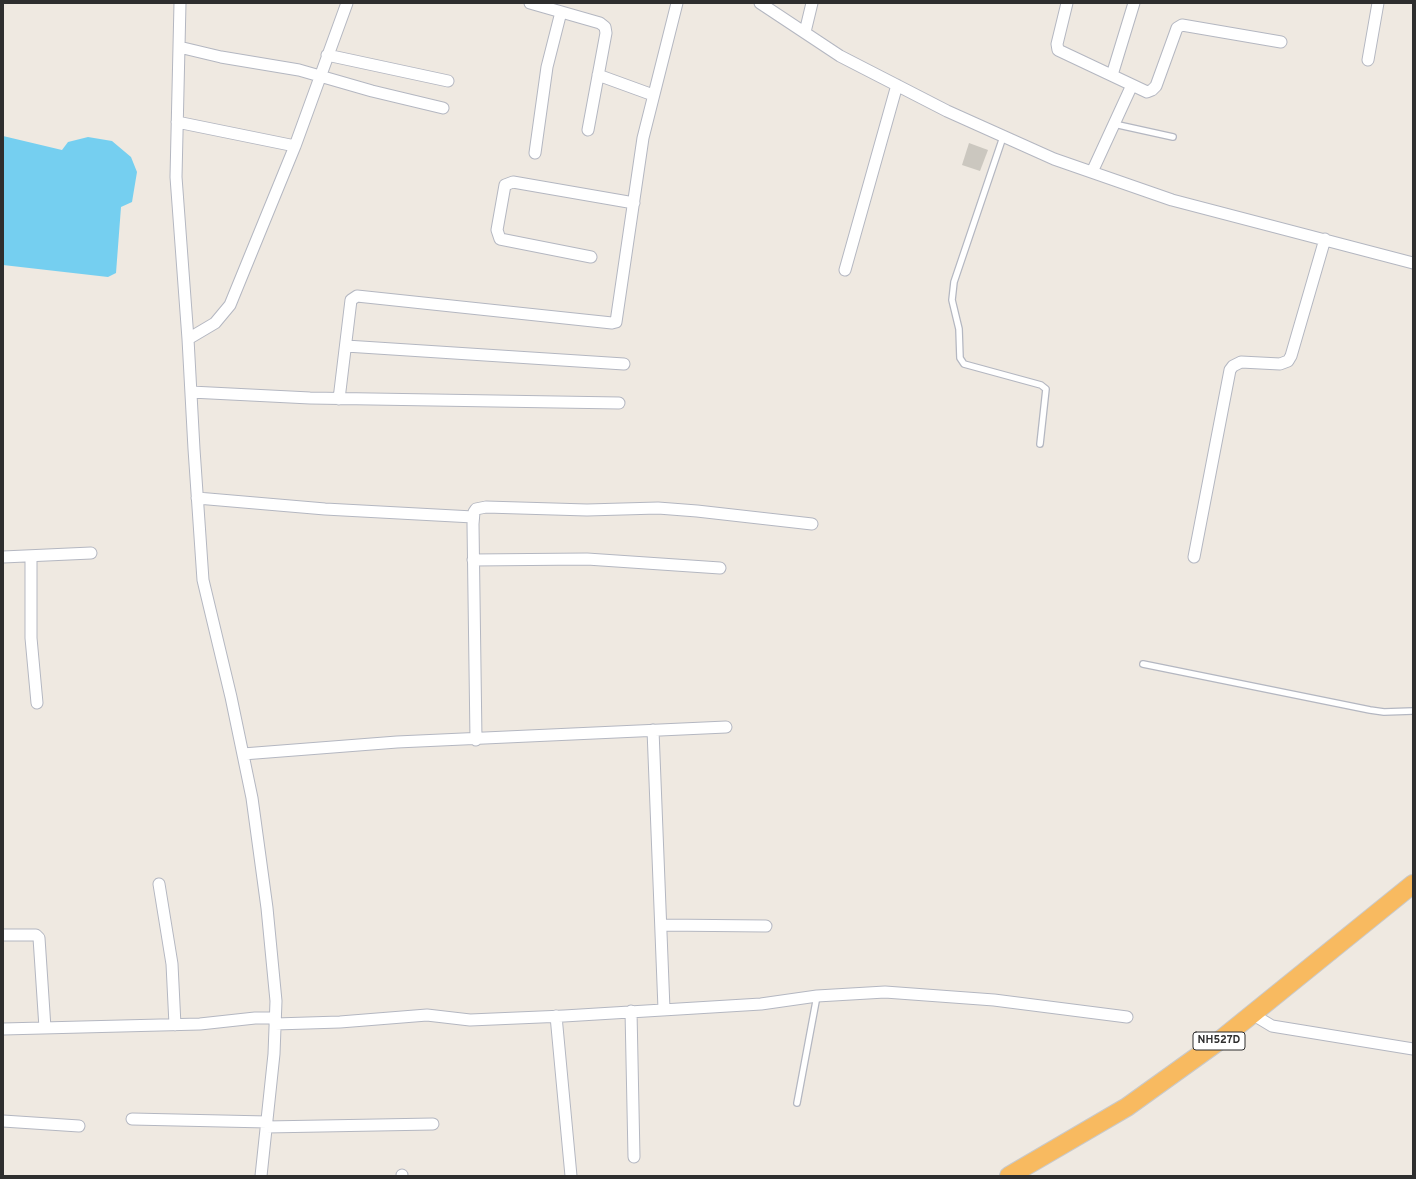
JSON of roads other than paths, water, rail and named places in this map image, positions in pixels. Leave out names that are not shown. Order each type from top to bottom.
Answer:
[{"type":"highway","name":"NH527D","points":[[1009,1176],[1127,1107],[1219,1041],[1413,884]]},
{"type":"street","points":[[180,3],[176,177],[203,580],[231,697],[252,798],[267,908],[276,1001],[274,1054],[261,1176]]},
{"type":"street","points":[[188,339],[215,323],[230,305],[295,146],[347,3]]},
{"type":"street","points":[[530,3],[600,23],[605,27],[606,33],[588,130]]},
{"type":"street","points":[[339,399],[351,300],[357,296],[614,323],[617,318],[643,138],[677,3]]},
{"type":"street","points":[[760,3],[840,56],[897,85],[1054,159],[1172,200],[1325,239],[1413,264]]},
{"type":"street","points":[[805,32],[812,3]]},
{"type":"street","points":[[1067,3],[1056,44],[1057,48],[1147,92],[1154,89],[1177,28],[1182,25],[1281,42]]},
{"type":"street","points":[[1112,75],[1134,3]]},
{"type":"street","points":[[1368,60],[1378,3]]},
{"type":"street","points":[[535,153],[548,62],[562,12]]},
{"type":"street","points":[[179,47],[221,57],[280,66],[443,108]]},
{"type":"street","points":[[327,55],[448,81]]},
{"type":"street","points":[[598,75],[653,95]]},
{"type":"street","points":[[845,270],[897,85]]},
{"type":"street","points":[[1092,172],[1132,85]]},
{"type":"street","points":[[177,122],[295,146]]},
{"type":"street","points":[[591,256],[500,239],[497,230],[505,185],[513,182],[634,203]]},
{"type":"street","points":[[1194,557],[1230,370],[1233,366],[1240,362],[1280,364],[1288,361],[1325,239]]},
{"type":"street","points":[[346,346],[624,364]]},
{"type":"street","points":[[191,392],[339,399],[619,403]]},
{"type":"street","points":[[197,498],[325,509],[473,517]]},
{"type":"street","points":[[476,740],[473,517],[476,509],[486,507],[587,510],[658,508],[812,524]]},
{"type":"street","points":[[3,557],[91,553]]},
{"type":"street","points":[[31,556],[31,638],[36,703]]},
{"type":"street","points":[[473,560],[587,559],[720,568]]},
{"type":"street","points":[[242,754],[397,742],[476,740],[726,727]]},
{"type":"street","points":[[653,730],[664,1009]]},
{"type":"street","points":[[159,884],[172,964],[175,1025]]},
{"type":"street","points":[[661,925],[766,926]]},
{"type":"street","points":[[3,936],[36,935],[40,938],[45,1028]]},
{"type":"street","points":[[3,1029],[275,1021],[340,1022],[427,1015],[470,1020],[761,1004],[817,996],[884,992],[994,1000],[1127,1017]]},
{"type":"street","points":[[631,1011],[634,1157]]},
{"type":"street","points":[[1252,1014],[1272,1026],[1413,1049]]},
{"type":"street","points":[[556,1016],[571,1176]]},
{"type":"street","points":[[132,1118],[267,1124],[433,1124]]},
{"type":"street","points":[[3,1121],[79,1126]]},
{"type":"lane","points":[[1114,124],[1173,137]]},
{"type":"lane","points":[[1003,136],[954,282],[952,300],[959,329],[960,358],[964,364],[1041,385],[1046,389],[1040,444]]},
{"type":"lane","points":[[1143,664],[1370,710],[1384,712],[1413,711]]},
{"type":"lane","points":[[796,1103],[817,996]]},
{"type":"water","points":[[3,136],[62,150],[68,142],[88,137],[112,141],[131,157],[137,172],[132,202],[121,207],[116,273],[108,277],[3,265]]}]
